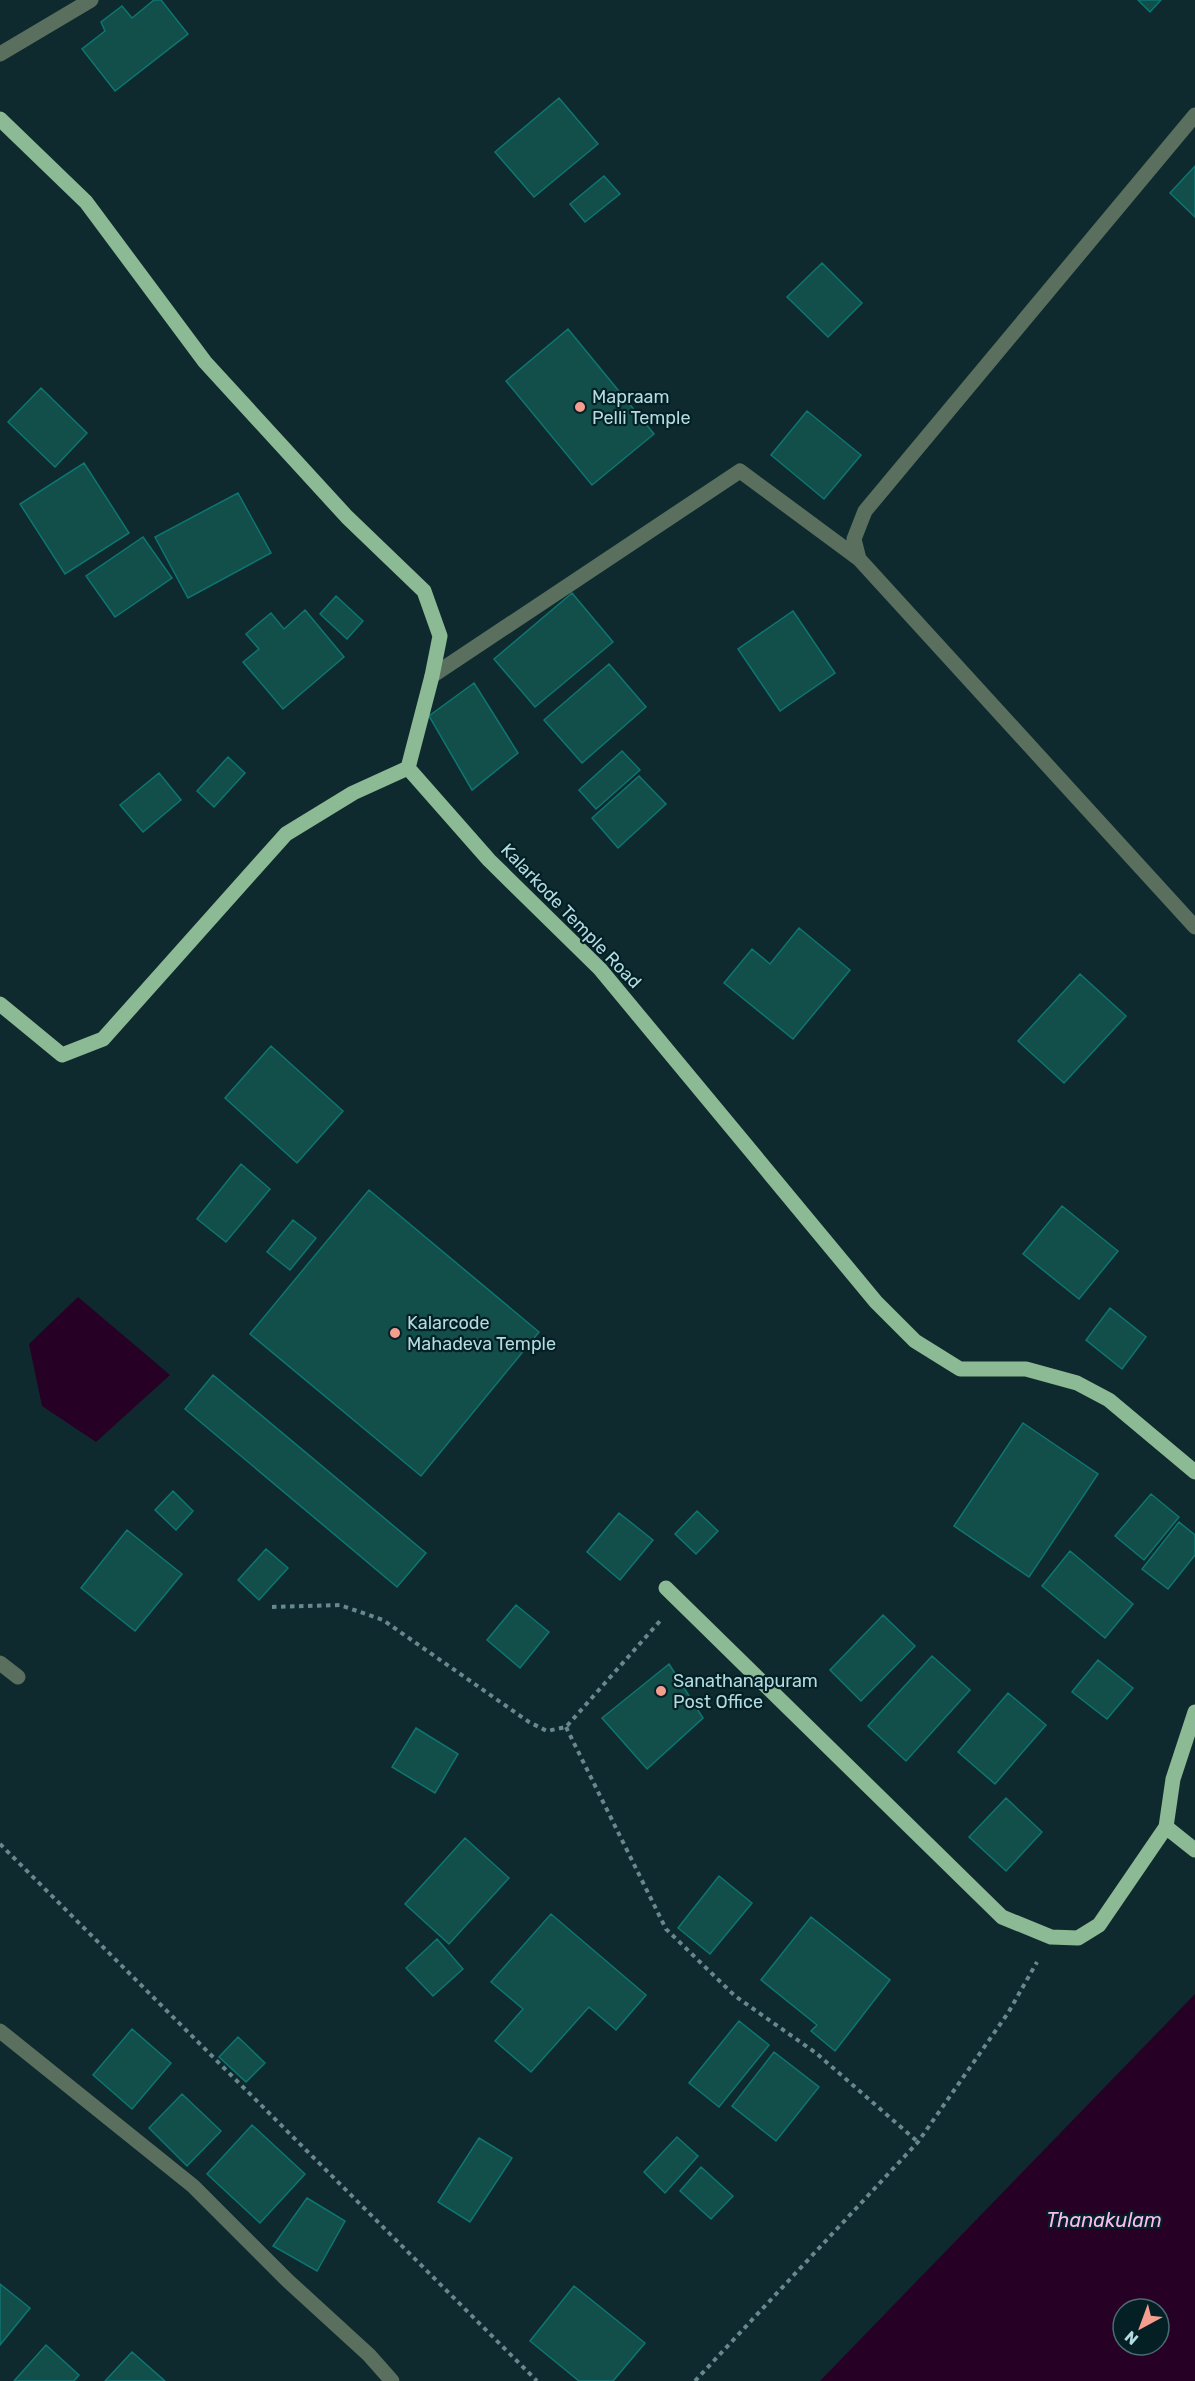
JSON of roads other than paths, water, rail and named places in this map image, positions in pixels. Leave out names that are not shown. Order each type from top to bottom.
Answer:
[{"type":"main road","points":[[0,119],[86,202],[205,362],[346,517],[424,591],[440,636],[408,768],[353,793],[286,834],[103,1039],[62,1055],[0,1004]]},
{"type":"main road","name":"Kalarkode Temple Road","points":[[408,768],[489,860],[600,969],[869,1293],[915,1341],[960,1369],[1026,1369],[1077,1383],[1109,1400],[1195,1472]]},
{"type":"main road","points":[[666,1588],[1002,1917],[1051,1937],[1078,1938],[1099,1925],[1166,1827],[1173,1779],[1195,1712]]},
{"type":"main road","points":[[1166,1827],[1195,1850]]},
{"type":"street","points":[[0,54],[91,0]]},
{"type":"street","points":[[859,559],[854,539],[865,511],[1195,115]]},
{"type":"street","points":[[432,676],[740,471],[859,559],[1195,927]]},
{"type":"street","points":[[0,1663],[18,1677]]},
{"type":"street","points":[[0,2031],[193,2186],[288,2280],[369,2355],[392,2381]]},
{"type":"water","points":[[78,1297],[170,1375],[96,1442],[42,1406],[29,1344]]},
{"type":"water","name":"Thanakulam","points":[[1195,1994],[1195,2381],[820,2381]]},
{"type":"place","name":"Mapraam Pelli Temple","points":[[580,407]]},
{"type":"place","name":"Kalarcode Mahadeva Temple","points":[[395,1333]]},
{"type":"place","name":"Sanathanapuram Post Office","points":[[661,1691]]}]
